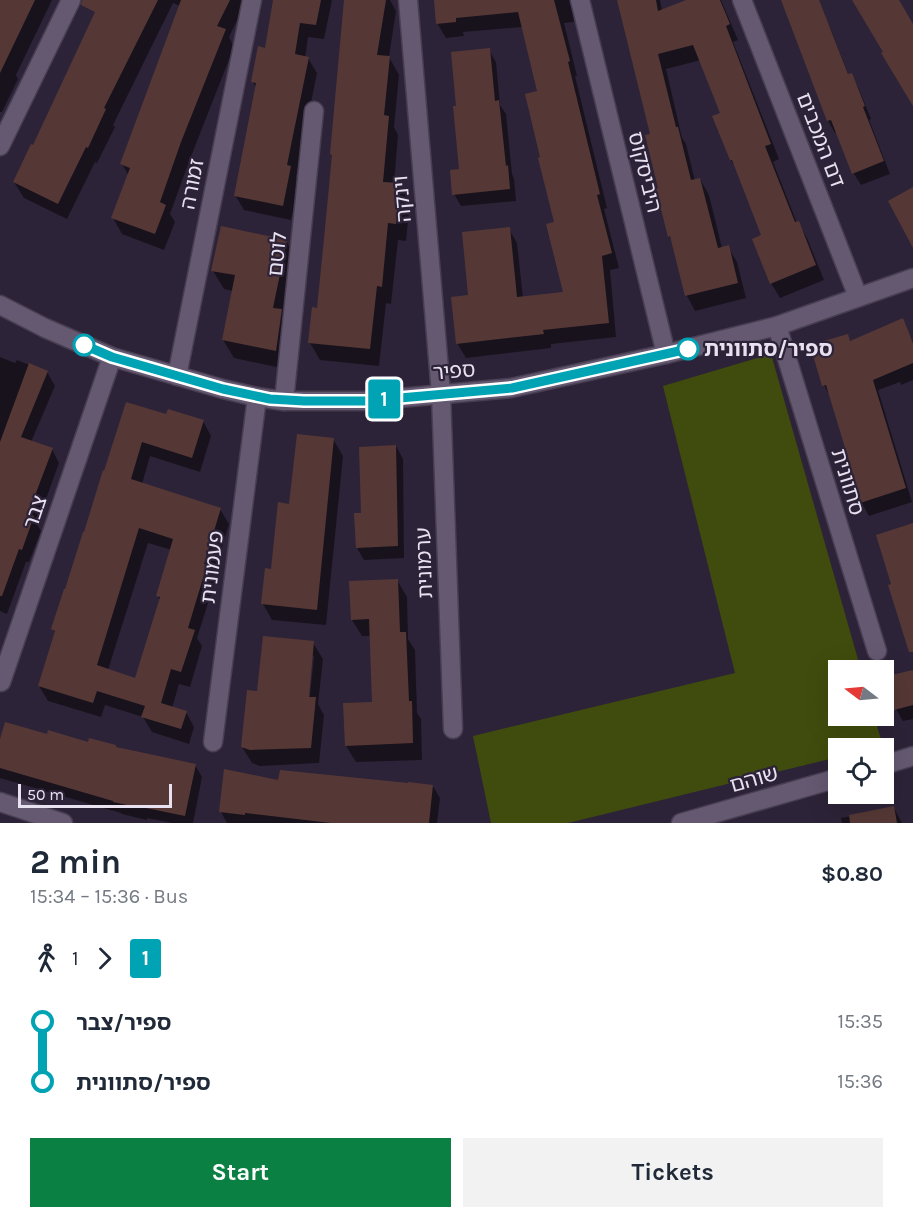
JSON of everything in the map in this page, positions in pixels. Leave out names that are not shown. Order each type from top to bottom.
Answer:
[{"type":"street","points":[[0,146],[71,0]]},
{"type":"street","name":"זמורה","points":[[177,376],[252,0]]},
{"type":"street","name":"וינקה","points":[[408,0],[441,394]]},
{"type":"street","name":"היביסקוס","points":[[580,0],[666,354]]},
{"type":"street","name":"דם המכבים","points":[[742,0],[858,297]]},
{"type":"street","name":"לוטם","points":[[284,401],[314,111]]},
{"type":"street","name":"ספיר","points":[[0,305],[45,328],[112,357],[257,397],[284,401],[366,401],[512,388],[666,354],[777,326],[913,278]]},
{"type":"street","name":"סתוונית","points":[[777,326],[877,651]]},
{"type":"street","name":"צבר","points":[[1,682],[112,357]]},
{"type":"street","name":"ערמונית","points":[[441,394],[453,729]]},
{"type":"street","name":"פעמונית","points":[[213,742],[257,397]]},
{"type":"street","points":[[894,762],[913,756]]},
{"type":"street","name":"שוהם","points":[[681,823],[828,781]]},
{"type":"street","points":[[0,802],[63,823]]},
{"type":"green space","points":[[771,354],[858,660],[828,660],[828,726],[877,726],[881,738],[828,738],[828,759],[568,823],[491,823],[473,736],[735,673],[663,386]]},
{"type":"building","points":[[0,0],[35,0],[0,73]]},
{"type":"building","points":[[82,0],[158,0],[104,108],[106,109],[88,148],[86,147],[58,204],[13,182],[31,144],[33,145],[95,12],[81,5]]},
{"type":"building","points":[[181,0],[230,0],[217,26],[226,29],[160,202],[166,205],[155,234],[111,218],[130,168],[120,164]]},
{"type":"building","points":[[273,0],[321,0],[316,25],[300,23],[295,54],[309,57],[287,165],[291,166],[283,206],[234,196],[256,83],[251,82],[258,46],[265,48]]},
{"type":"building","points":[[344,0],[386,0],[377,55],[390,56],[384,115],[389,116],[383,182],[401,183],[396,224],[388,223],[382,287],[377,286],[370,349],[308,343],[312,307],[317,308]]},
{"type":"building","points":[[434,0],[554,0],[570,61],[568,62],[600,194],[597,195],[612,253],[602,256],[609,323],[543,330],[544,334],[456,344],[451,297],[468,295],[462,232],[510,227],[517,297],[563,292],[546,224],[554,222],[525,94],[537,91],[518,12],[456,18],[456,22],[436,24]]},
{"type":"building","points":[[617,0],[656,0],[658,11],[686,0],[720,0],[730,24],[726,26],[771,144],[765,146],[795,222],[799,221],[816,265],[770,284],[752,239],[761,235],[712,116],[720,113],[693,45],[658,54],[691,180],[700,178],[718,248],[729,245],[738,283],[685,296],[656,189],[658,188],[645,135],[650,134]]},
{"type":"building","points":[[781,0],[819,0],[848,74],[852,73],[884,161],[852,174],[831,120],[827,121]]},
{"type":"building","points":[[852,0],[899,0],[913,24],[913,106],[881,53],[883,52]]},
{"type":"building","points":[[490,48],[495,101],[499,100],[510,189],[452,195],[450,170],[459,169],[451,52]]},
{"type":"building","points":[[913,187],[913,248],[888,201]]},
{"type":"building","points":[[221,226],[287,240],[273,308],[282,309],[276,351],[222,340],[235,275],[211,271]]},
{"type":"building","points":[[903,318],[913,343],[913,363],[873,380],[906,488],[860,503],[826,385],[822,386],[810,345],[848,334],[850,341]]},
{"type":"building","points":[[29,363],[48,371],[21,437],[53,448],[28,514],[34,516],[22,550],[19,549],[2,596],[0,596],[0,442]]},
{"type":"building","points":[[126,402],[166,414],[168,409],[204,420],[192,458],[142,442],[131,479],[221,508],[188,628],[195,630],[181,672],[171,669],[161,703],[187,711],[181,729],[141,717],[145,706],[97,691],[93,703],[38,686],[55,631],[51,629]],"holes":[[[139,528],[173,539],[156,596],[160,597],[135,678],[97,665]]]},
{"type":"building","points":[[297,434],[334,438],[317,610],[261,604],[265,568],[271,569],[278,502],[289,504]]},
{"type":"building","points":[[396,445],[398,546],[356,548],[354,513],[361,513],[359,447]]},
{"type":"building","points":[[913,523],[913,652],[909,652],[888,585],[891,584],[876,535]]},
{"type":"building","points":[[398,579],[400,632],[406,632],[413,743],[345,746],[343,703],[372,702],[369,619],[351,620],[349,581]]},
{"type":"building","points":[[263,636],[314,641],[309,697],[316,697],[311,748],[250,750],[241,747],[247,690],[257,691]]},
{"type":"building","points":[[913,670],[913,705],[894,710],[894,674]]},
{"type":"building","points":[[5,722],[47,734],[48,730],[88,742],[89,738],[116,745],[116,747],[196,764],[185,816],[113,802],[0,768],[0,739]]},
{"type":"building","points":[[224,769],[278,780],[280,770],[433,785],[429,823],[331,823],[219,812]]},
{"type":"building","points":[[894,806],[897,823],[850,823],[849,815]]},
{"type":"bus line","name":"1","points":[[84,345],[112,357],[223,389],[284,401],[366,401],[512,388],[688,349]]},
{"type":"place","name":"ספיר/סתוונית","points":[[688,349]]}]
